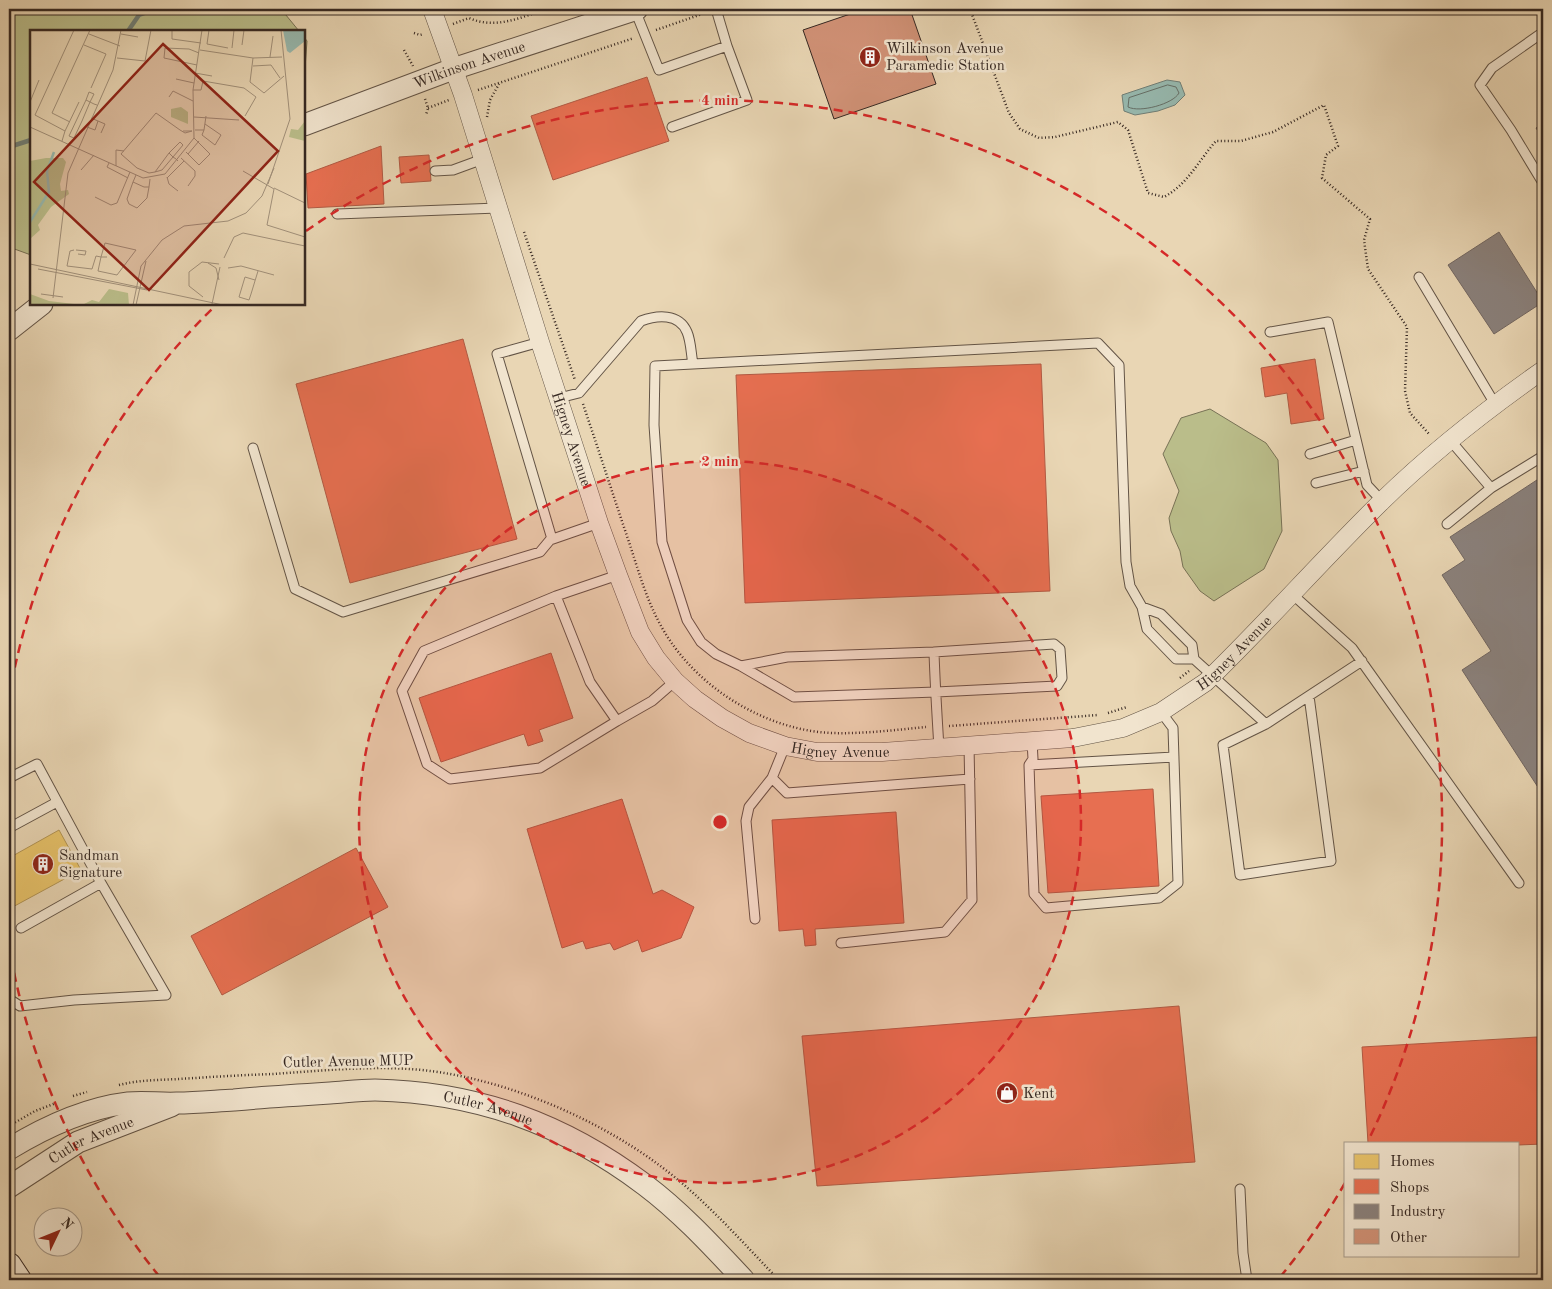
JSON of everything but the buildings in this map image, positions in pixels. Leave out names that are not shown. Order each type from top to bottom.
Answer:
[{"type":"main road","points":[[9,1265],[18,1280]]},
{"type":"street","name":"Higney Avenue","points":[[432,9],[463,95],[599,523],[640,632],[656,658],[675,681],[695,699],[722,718],[749,733],[785,746],[817,752],[882,752],[1073,738],[1123,728],[1161,712],[1206,682],[1382,501],[1443,435],[1496,404],[1543,370]]},
{"type":"street","name":"Wilkinson Avenue","points":[[305,125],[453,69],[636,9]]},
{"type":"street","points":[[9,330],[41,305]]},
{"type":"street","name":"Cutler Avenue","points":[[9,1149],[57,1123],[96,1109],[130,1102],[178,1103],[373,1090],[454,1097],[499,1109],[545,1125],[580,1142],[610,1160],[646,1186],[682,1218],[744,1280]]},
{"type":"street","name":"Cutler Avenue","points":[[9,1186],[78,1142],[178,1103]]},
{"type":"lane","points":[[636,9],[659,70],[727,46]]},
{"type":"lane","points":[[672,127],[746,100],[716,9]]},
{"type":"lane","points":[[1543,35],[1539,35],[1492,68],[1480,85],[1511,130],[1543,183]]},
{"type":"lane","points":[[435,171],[453,170],[483,159]]},
{"type":"lane","points":[[337,214],[498,208]]},
{"type":"lane","points":[[1419,278],[1496,404]]},
{"type":"lane","points":[[559,398],[579,393],[641,321],[654,316],[670,317],[678,321],[687,331],[692,364]]},
{"type":"lane","points":[[1270,332],[1328,322],[1367,485],[1382,501]]},
{"type":"lane","points":[[540,342],[497,354],[552,539]]},
{"type":"lane","points":[[741,666],[787,658],[934,652],[1054,644],[1060,648],[1062,678],[1057,686],[794,697],[741,666],[716,654],[701,642],[687,620],[662,542],[654,425],[655,366],[1098,343],[1119,364],[1126,562],[1130,586],[1142,607],[1146,629],[1176,660],[1196,662],[1213,675],[1266,724]]},
{"type":"lane","points":[[1443,435],[1491,488]]},
{"type":"lane","points":[[1310,454],[1356,440]]},
{"type":"lane","points":[[254,448],[295,589],[342,612],[540,552],[552,539],[599,523]]},
{"type":"lane","points":[[1447,524],[1491,488],[1543,456]]},
{"type":"lane","points":[[1316,483],[1364,470]]},
{"type":"lane","points":[[618,575],[556,596],[424,651],[402,691],[427,764],[450,778],[540,768],[652,701],[675,681]]},
{"type":"lane","points":[[1292,594],[1352,648],[1520,883]]},
{"type":"lane","points":[[556,596],[590,682],[617,721]]},
{"type":"lane","points":[[1142,607],[1161,614],[1192,645],[1196,662]]},
{"type":"lane","points":[[934,652],[939,748]]},
{"type":"lane","points":[[1309,696],[1331,861],[1240,875],[1223,744],[1266,724],[1362,661]]},
{"type":"lane","points":[[1032,741],[1033,759],[1029,765],[1034,894],[1046,908],[1159,898],[1178,883],[1174,728],[1161,712]]},
{"type":"lane","points":[[755,919],[746,821],[749,806],[772,778],[785,746]]},
{"type":"lane","points":[[840,943],[945,932],[972,900],[970,746]]},
{"type":"lane","points":[[1029,765],[1156,760],[1174,757]]},
{"type":"lane","points":[[9,778],[37,764],[101,883],[166,994],[74,1000],[20,1006],[9,998]]},
{"type":"lane","points":[[772,778],[787,793],[970,779]]},
{"type":"lane","points":[[9,828],[57,802]]},
{"type":"lane","points":[[21,928],[101,883]]},
{"type":"lane","points":[[1240,1189],[1243,1253],[1247,1280]]},
{"type":"path","points":[[414,34],[420,35],[469,18],[480,23],[495,24],[547,9]]},
{"type":"path","points":[[428,108],[716,9]]},
{"type":"path","points":[[970,9],[1009,113],[1020,129],[1039,138],[1056,137],[1118,122],[1128,130],[1148,193],[1164,197],[1176,190],[1188,178],[1202,157],[1216,141],[1241,141],[1273,132],[1324,105],[1338,146],[1326,155],[1322,178],[1370,219],[1364,240],[1368,269],[1407,327],[1405,391],[1410,413],[1430,435]]},
{"type":"path","points":[[488,123],[488,108],[499,84]]},
{"type":"path","points":[[521,223],[648,599],[667,636],[693,669],[730,700],[774,721],[808,730],[838,733],[1101,715],[1129,706]]},
{"type":"path","points":[[1424,440],[1430,435],[1443,435]]},
{"type":"path","points":[[1178,679],[1196,662]]},
{"type":"path","name":"Cutler Avenue MUP","points":[[119,1085],[172,1079],[359,1069],[409,1069],[459,1075],[508,1088],[588,1122],[625,1142],[660,1166],[725,1224],[779,1280]]},
{"type":"path","points":[[72,1097],[90,1091]]},
{"type":"path","points":[[9,1126],[35,1111],[62,1100]]},
{"type":"path","points":[[9,1203],[13,1208],[11,1218],[9,1219]]},
{"type":"green space","points":[[9,9],[281,9],[298,30],[30,30],[30,255],[9,247]]},
{"type":"green space","points":[[305,38],[307,41],[305,68]]},
{"type":"green space","points":[[1210,409],[1266,443],[1278,460],[1282,531],[1264,569],[1214,601],[1200,591],[1183,567],[1180,551],[1171,531],[1169,518],[1179,491],[1163,454],[1181,418]]},
{"type":"water","points":[[1167,80],[1180,82],[1185,95],[1175,105],[1158,111],[1135,115],[1124,111],[1122,95]]},
{"type":"waterway","points":[[129,30],[139,15],[156,9]]},
{"type":"waterway","points":[[9,147],[30,140]]},
{"type":"place","name":"Wilkinson Avenue Paramedic Station","points":[[870,57]]},
{"type":"place","name":"Sandman Signature","points":[[43,864]]},
{"type":"place","name":"Kent","points":[[1007,1093]]}]
